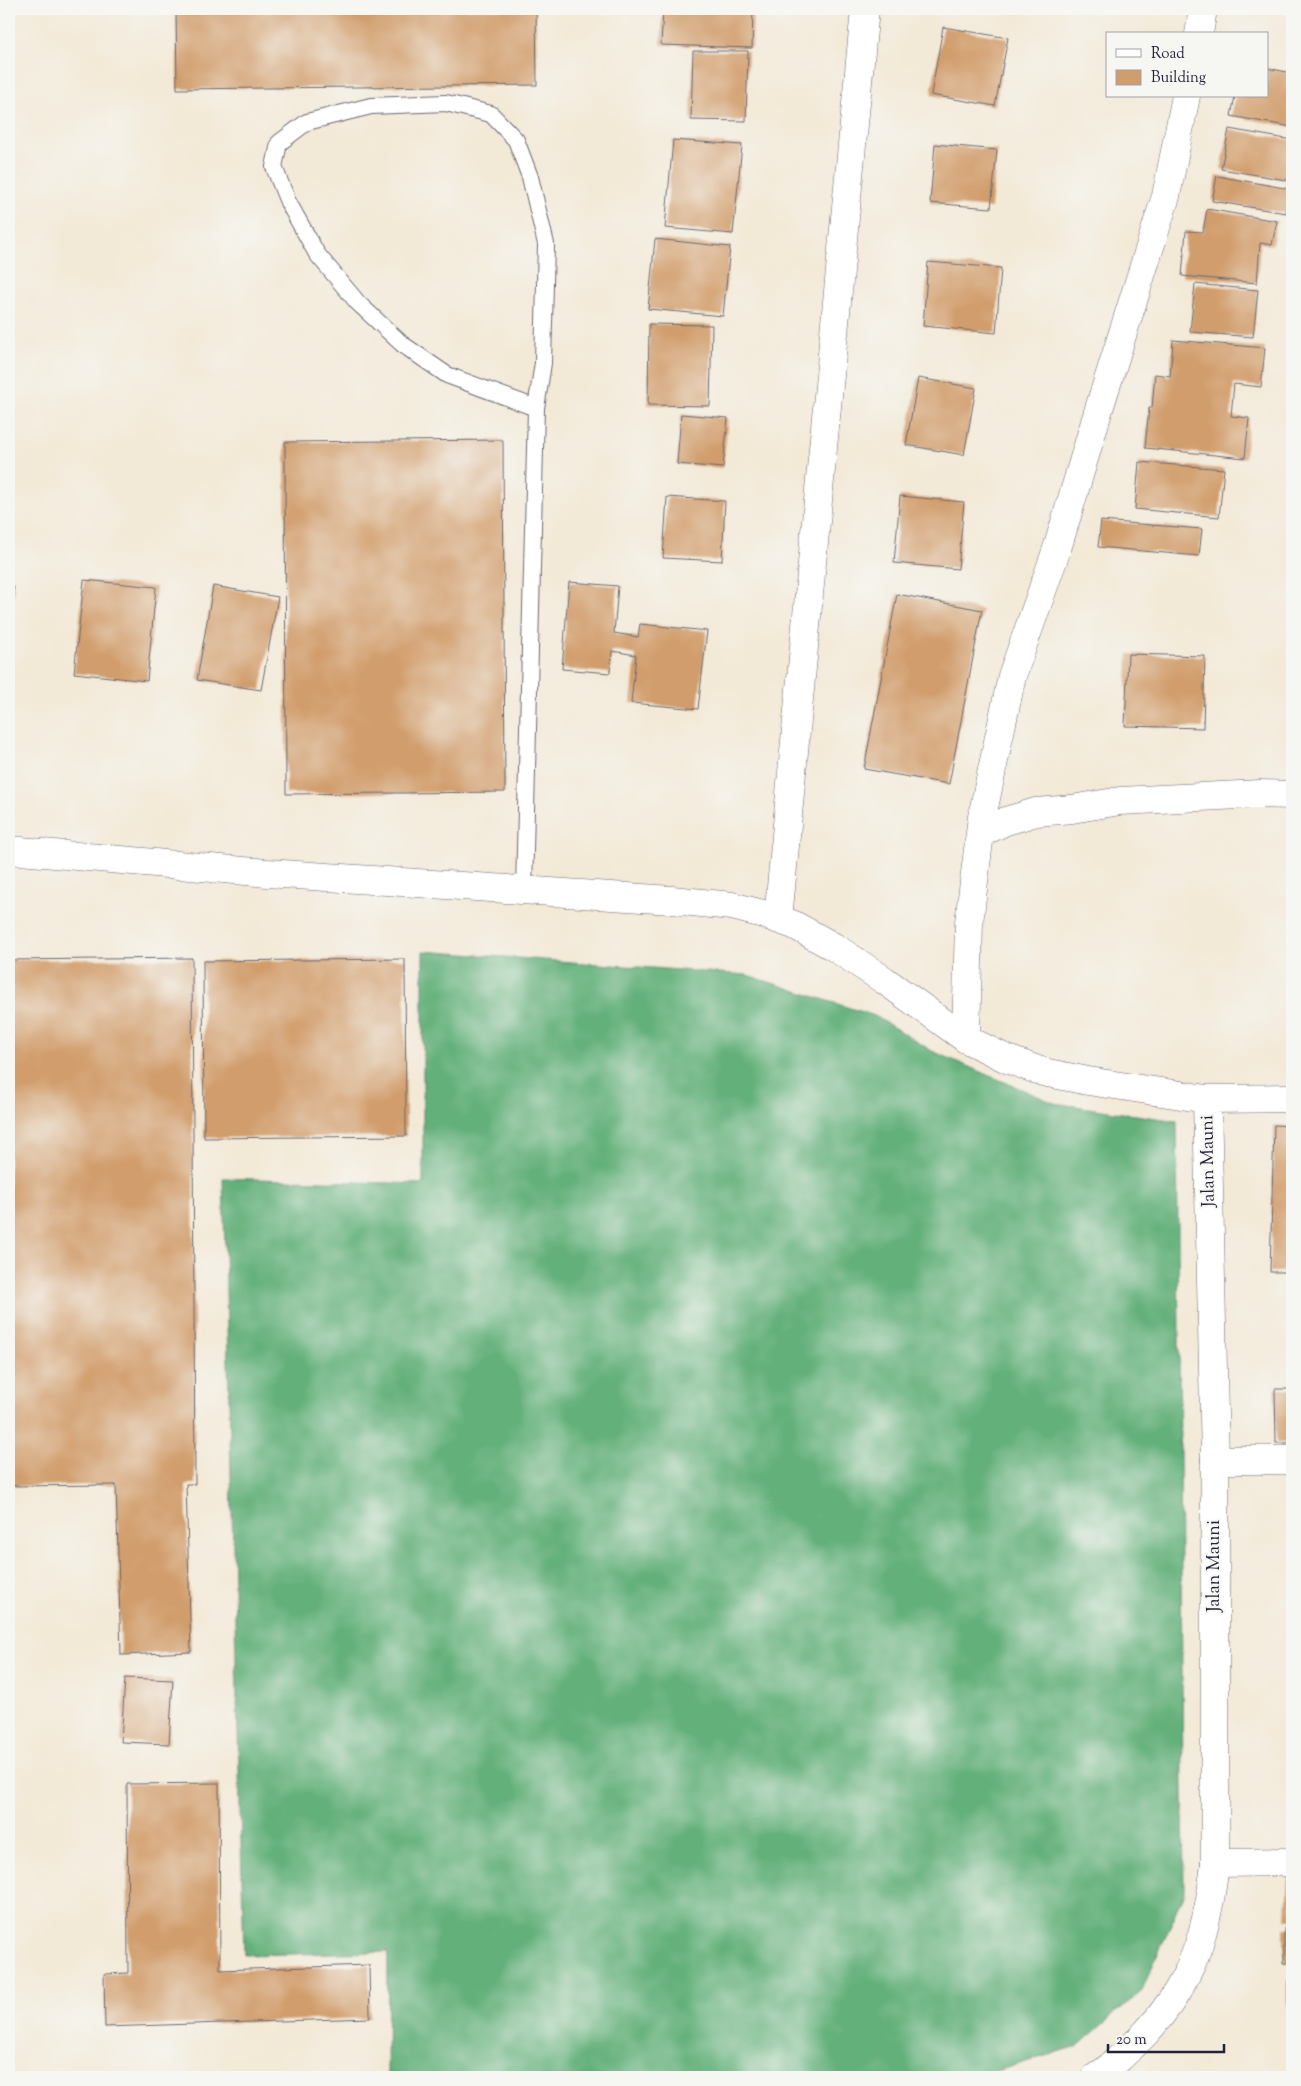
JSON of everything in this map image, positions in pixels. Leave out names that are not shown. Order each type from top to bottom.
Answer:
[{"type":"street","points":[[778,919],[865,9]]},
{"type":"street","points":[[1198,32],[1203,9]]},
{"type":"street","points":[[966,1039],[969,922],[982,817],[1012,676],[1057,549],[1166,196],[1186,98]]},
{"type":"street","points":[[981,833],[1006,821],[1036,812],[1072,809],[1120,801],[1260,794],[1292,795]]},
{"type":"street","points":[[9,850],[267,873],[672,900],[732,906],[794,925],[841,951],[966,1039],[1007,1059],[1042,1072],[1207,1100]]},
{"type":"street","name":"Jalan Mauni","points":[[1096,2077],[1145,2035],[1168,2007],[1189,1972],[1204,1933],[1211,1902],[1215,1862],[1215,1460],[1207,1100],[1292,1098]]},
{"type":"street","points":[[1215,1460],[1292,1460]]},
{"type":"street","points":[[1215,1862],[1292,1862]]},
{"type":"lane","points":[[524,890],[536,408],[543,363],[546,244],[530,177],[516,140],[491,114],[446,102],[372,106],[307,122],[279,143],[274,167],[288,202],[317,254],[358,303],[402,344],[447,375],[536,408]]},
{"type":"green space","points":[[423,951],[747,975],[875,1016],[932,1051],[1054,1103],[1177,1121],[1184,1895],[1142,1990],[1078,2046],[977,2077],[387,2077],[388,1952],[244,1955],[223,1178],[423,1184]]},
{"type":"building","points":[[176,9],[536,9],[537,85],[177,89]]},
{"type":"building","points":[[663,9],[753,9],[752,48],[661,45]]},
{"type":"building","points":[[943,27],[1008,38],[995,106],[931,95]]},
{"type":"building","points":[[693,51],[748,51],[746,121],[691,120]]},
{"type":"building","points":[[1268,68],[1292,73],[1292,127],[1231,116],[1235,98],[1268,98]]},
{"type":"building","points":[[1229,129],[1292,140],[1292,181],[1221,169]]},
{"type":"building","points":[[673,140],[742,145],[733,234],[665,228]]},
{"type":"building","points":[[935,144],[997,150],[991,208],[930,203]]},
{"type":"building","points":[[1217,176],[1290,189],[1286,213],[1212,201]]},
{"type":"building","points":[[1207,209],[1277,221],[1272,245],[1260,243],[1257,283],[1182,276],[1186,231],[1203,232]]},
{"type":"building","points":[[655,239],[730,247],[723,316],[648,309]]},
{"type":"building","points":[[928,262],[1001,268],[996,333],[923,326]]},
{"type":"building","points":[[1195,284],[1258,290],[1253,337],[1190,332]]},
{"type":"building","points":[[649,324],[712,325],[710,406],[648,405]]},
{"type":"building","points":[[1173,340],[1265,348],[1261,387],[1234,384],[1231,416],[1249,418],[1245,458],[1145,448],[1149,408],[1152,408],[1155,374],[1170,376]]},
{"type":"building","points":[[918,378],[976,388],[964,455],[906,445]]},
{"type":"building","points":[[681,414],[728,418],[723,468],[677,464]]},
{"type":"building","points":[[503,440],[505,792],[286,794],[285,442]]},
{"type":"building","points":[[1139,462],[1224,469],[1219,517],[1135,509]]},
{"type":"building","points":[[900,496],[964,502],[958,569],[894,563]]},
{"type":"building","points":[[667,497],[725,501],[722,561],[663,558]]},
{"type":"building","points":[[1101,521],[1202,529],[1199,556],[1098,547]]},
{"type":"building","points":[[84,580],[156,587],[147,681],[74,673]]},
{"type":"building","points":[[569,582],[618,586],[614,633],[638,637],[640,624],[707,631],[698,709],[631,703],[636,655],[612,651],[610,673],[562,669]]},
{"type":"building","points":[[9,586],[14,587],[10,619],[9,619]]},
{"type":"building","points":[[213,586],[278,597],[261,690],[197,680]]},
{"type":"building","points":[[897,594],[982,610],[949,784],[864,769]]},
{"type":"building","points":[[1128,654],[1205,656],[1203,728],[1125,726]]},
{"type":"building","points":[[192,958],[195,1484],[186,1484],[191,1652],[121,1655],[116,1485],[9,1486],[9,960]]},
{"type":"building","points":[[405,959],[406,1136],[204,1138],[203,961]]},
{"type":"building","points":[[1274,1125],[1292,1126],[1292,1272],[1270,1272]]},
{"type":"building","points":[[1275,1389],[1292,1389],[1292,1443],[1276,1443]]},
{"type":"building","points":[[125,1678],[173,1680],[169,1744],[121,1742]]},
{"type":"building","points":[[219,1783],[220,1970],[369,1965],[370,2018],[105,2027],[104,1974],[128,1973],[127,1784]]},
{"type":"building","points":[[1288,1876],[1292,1876],[1292,1919],[1286,1919]]},
{"type":"building","points":[[1284,1928],[1292,1928],[1292,1963],[1284,1963]]},
{"type":"building","points":[[1288,1981],[1292,1981],[1292,2020],[1288,2020]]}]
